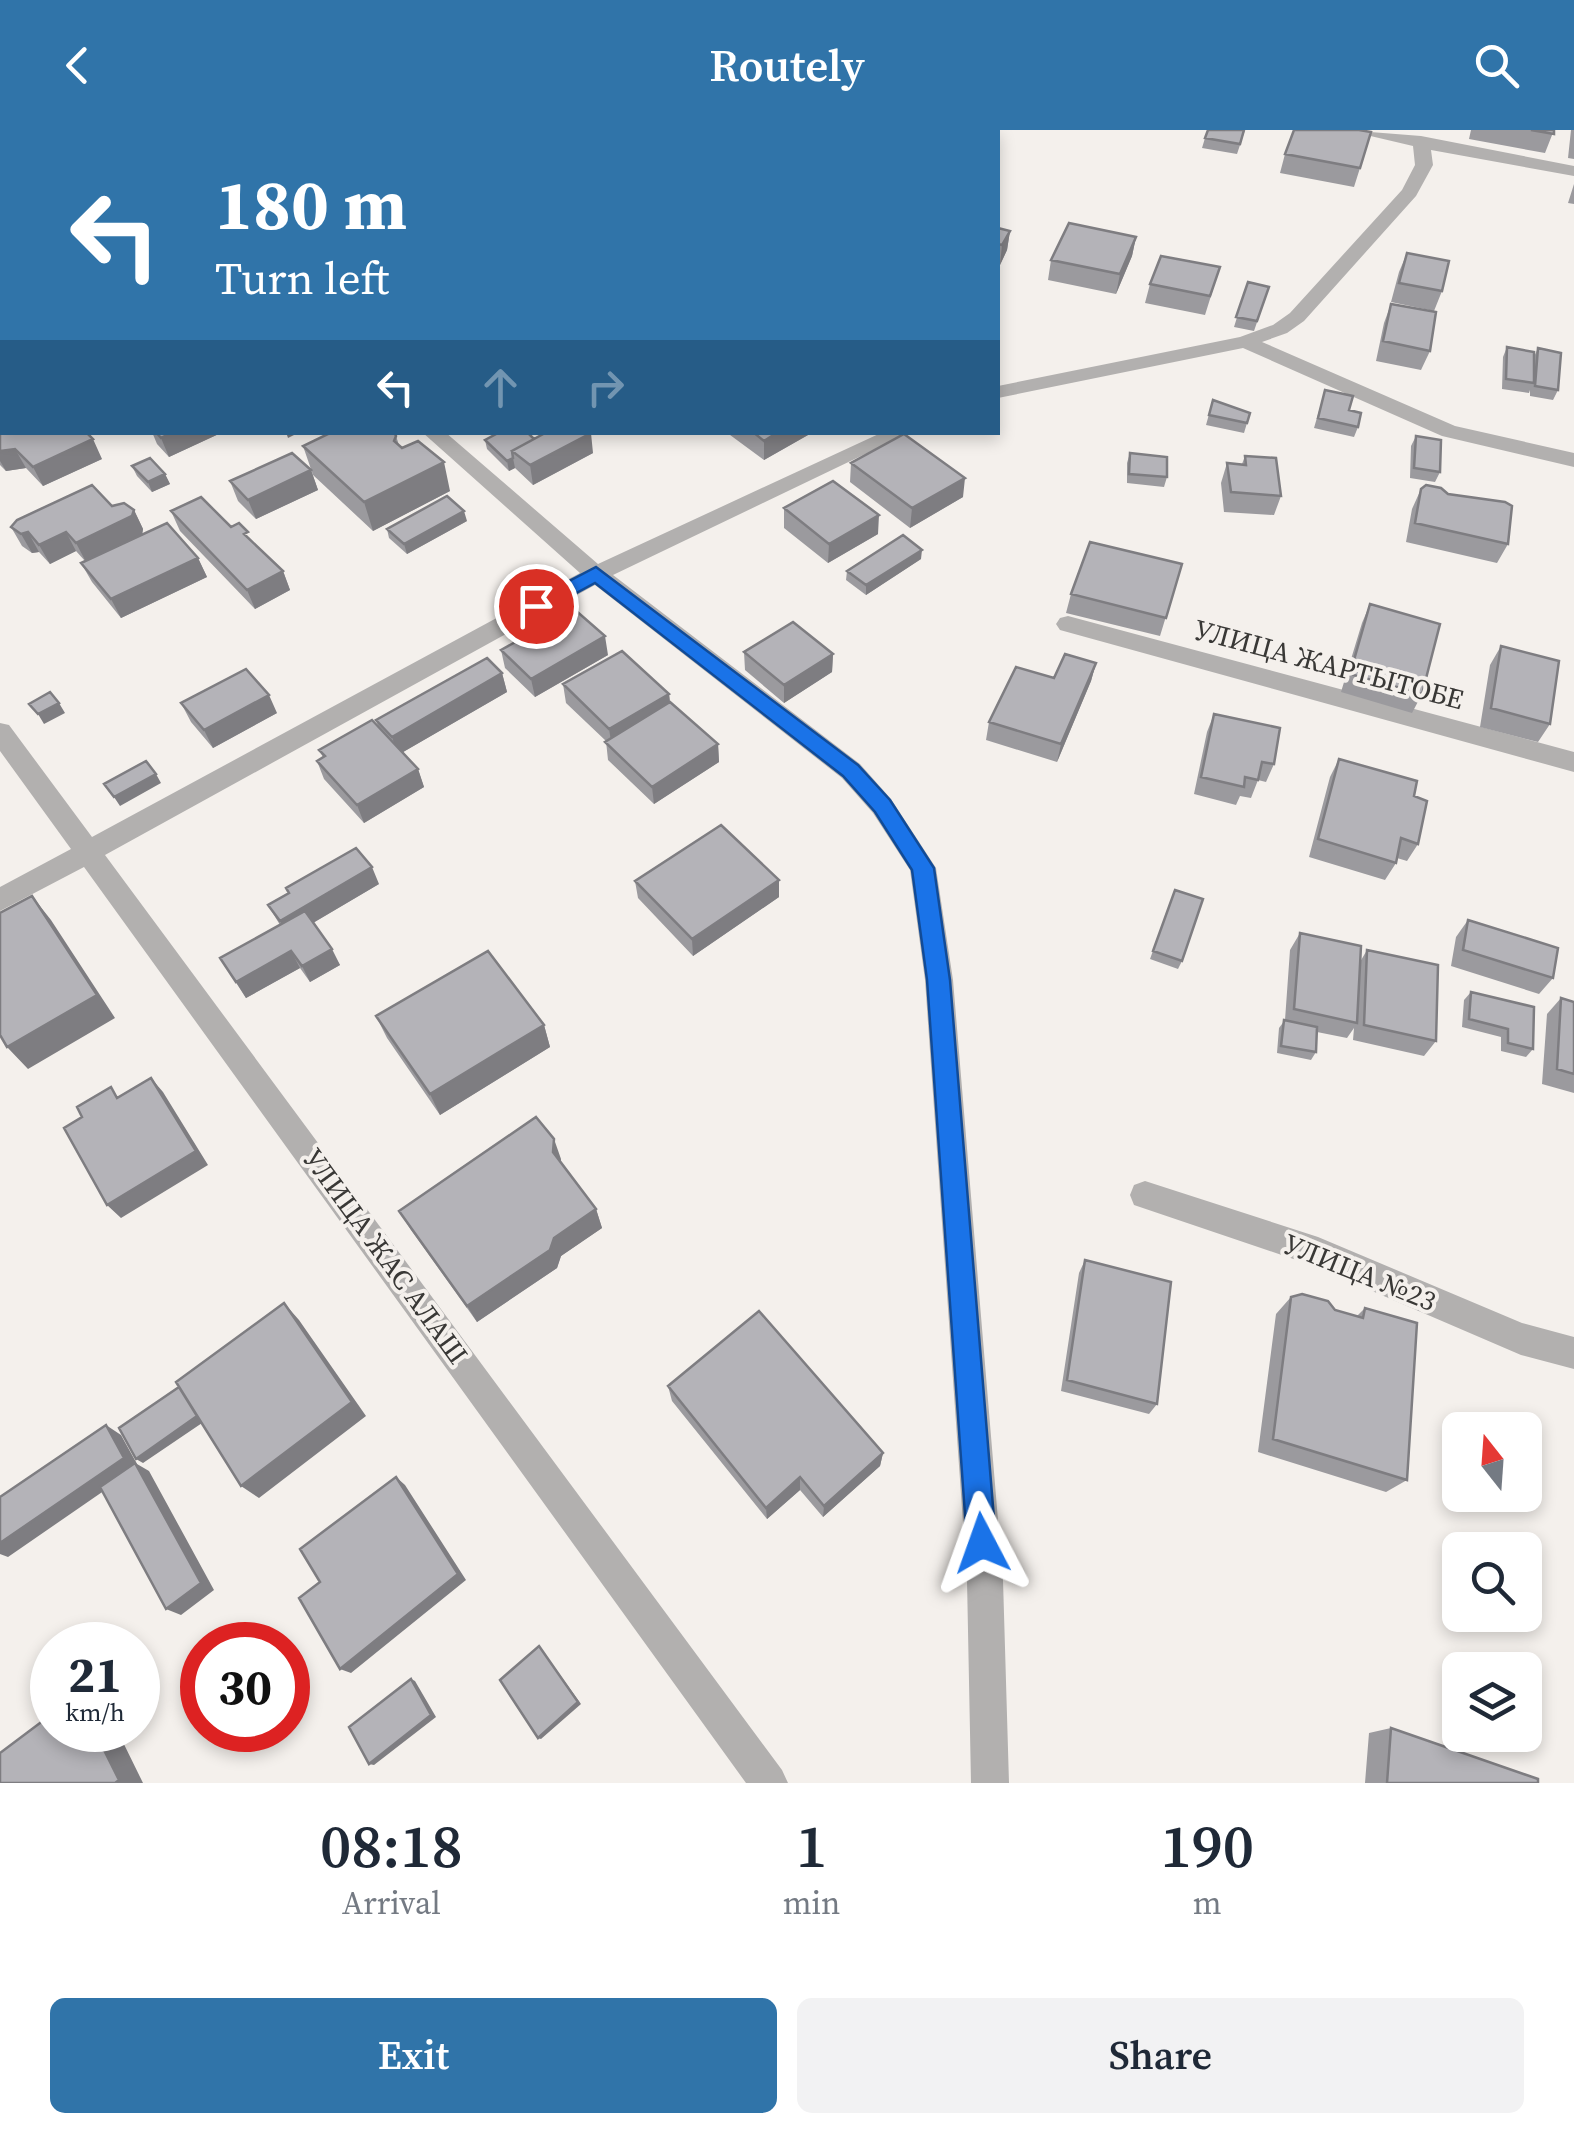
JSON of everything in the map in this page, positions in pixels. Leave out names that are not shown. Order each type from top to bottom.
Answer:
[{"type":"street","points":[[1353,130],[1574,171]]},
{"type":"street","points":[[1000,392],[1245,342],[1280,329],[1297,318],[1335,271],[1410,192],[1424,165],[1421,141]]},
{"type":"street","points":[[1245,342],[1449,431],[1574,460]]},
{"type":"street","points":[[435,435],[596,574],[850,771],[882,806],[923,868],[938,980],[985,1580],[990,1783]]},
{"type":"street","points":[[0,900],[596,574],[895,435]]},
{"type":"street","name":"УЛИЦА ЖАРТЫТОБЕ","points":[[1068,624],[1574,762]]},
{"type":"street","name":"УЛИЦА ЖАС АЛАШ","points":[[0,732],[769,1783]]},
{"type":"street","name":"УЛИЦА №23","points":[[1145,1195],[1318,1252],[1521,1339],[1574,1353]]},
{"type":"building","points":[[1208,130],[1244,130],[1240,144],[1205,138]]},
{"type":"building","points":[[1294,130],[1371,132],[1360,168],[1285,154]]},
{"type":"building","points":[[1069,223],[1136,237],[1120,274],[1051,260]]},
{"type":"building","points":[[1000,228],[1010,231],[1000,244]]},
{"type":"building","points":[[1407,253],[1449,261],[1442,291],[1399,283]]},
{"type":"building","points":[[1161,256],[1220,267],[1210,296],[1150,284]]},
{"type":"building","points":[[1248,282],[1269,287],[1257,321],[1236,317]]},
{"type":"building","points":[[1391,304],[1436,312],[1430,351],[1383,341]]},
{"type":"building","points":[[1507,347],[1534,352],[1534,383],[1506,379]]},
{"type":"building","points":[[1538,348],[1561,353],[1558,390],[1535,386]]},
{"type":"building","points":[[1325,390],[1353,396],[1349,410],[1361,413],[1358,427],[1318,418]]},
{"type":"building","points":[[1213,400],[1250,413],[1247,423],[1209,415]]},
{"type":"building","points":[[0,435],[89,435],[93,439],[33,467],[15,449],[0,451]]},
{"type":"building","points":[[326,435],[396,435],[394,441],[402,448],[418,441],[444,462],[364,502],[303,446]]},
{"type":"building","points":[[494,435],[530,435],[534,439],[512,451],[513,458],[507,461],[485,440]]},
{"type":"building","points":[[541,435],[587,435],[530,465],[512,451]]},
{"type":"building","points":[[905,435],[965,478],[912,508],[851,463]]},
{"type":"building","points":[[1416,436],[1441,440],[1440,472],[1414,468]]},
{"type":"building","points":[[292,453],[311,470],[248,500],[230,481]]},
{"type":"building","points":[[1130,453],[1167,457],[1167,477],[1129,474]]},
{"type":"building","points":[[1245,456],[1276,458],[1281,496],[1231,492],[1227,463],[1246,465]]},
{"type":"building","points":[[150,458],[165,474],[148,482],[132,466]]},
{"type":"building","points":[[833,481],[879,515],[829,544],[784,508]]},
{"type":"building","points":[[92,485],[112,506],[124,503],[134,510],[132,516],[76,543],[66,532],[39,545],[28,532],[21,534],[11,527],[17,520]]},
{"type":"building","points":[[1426,485],[1448,494],[1512,506],[1508,544],[1415,523],[1421,489]]},
{"type":"building","points":[[447,496],[464,511],[404,544],[387,529]]},
{"type":"building","points":[[201,497],[231,527],[239,523],[248,532],[244,534],[283,571],[247,590],[171,511]]},
{"type":"building","points":[[167,523],[198,558],[111,599],[81,563]]},
{"type":"building","points":[[903,535],[922,550],[866,585],[847,571]]},
{"type":"building","points":[[1090,542],[1182,564],[1166,618],[1071,594]]},
{"type":"building","points":[[1370,604],[1440,624],[1422,694],[1350,674]]},
{"type":"building","points":[[574,609],[605,636],[531,679],[501,650]]},
{"type":"building","points":[[793,622],[833,654],[784,685],[744,652]]},
{"type":"building","points":[[1501,646],[1559,661],[1550,724],[1491,708]]},
{"type":"building","points":[[622,651],[669,694],[609,729],[563,684]]},
{"type":"building","points":[[1065,654],[1096,663],[1061,744],[989,722],[1016,667],[1054,678]]},
{"type":"building","points":[[487,658],[502,673],[392,737],[376,720]]},
{"type":"building","points":[[246,669],[269,695],[204,730],[181,703]]},
{"type":"building","points":[[50,692],[59,703],[38,714],[29,704]]},
{"type":"building","points":[[670,702],[718,744],[652,787],[605,742]]},
{"type":"building","points":[[1214,714],[1280,728],[1274,764],[1262,762],[1258,780],[1245,777],[1244,787],[1201,777]]},
{"type":"building","points":[[372,720],[418,769],[357,805],[317,761],[325,756],[319,750]]},
{"type":"building","points":[[1339,759],[1417,781],[1414,796],[1427,801],[1418,844],[1401,838],[1396,863],[1318,839]]},
{"type":"building","points":[[146,761],[156,774],[114,797],[104,784]]},
{"type":"building","points":[[721,825],[779,880],[692,939],[635,881]]},
{"type":"building","points":[[356,848],[372,867],[280,921],[268,905],[289,893],[286,888]]},
{"type":"building","points":[[1175,890],[1203,899],[1182,961],[1153,951]]},
{"type":"building","points":[[32,896],[97,995],[7,1047],[0,1035],[0,913]]},
{"type":"building","points":[[305,911],[332,949],[302,966],[291,951],[236,982],[220,958]]},
{"type":"building","points":[[1468,920],[1558,948],[1553,978],[1463,950]]},
{"type":"building","points":[[1300,933],[1361,946],[1357,1023],[1294,1009]]},
{"type":"building","points":[[1367,950],[1438,965],[1436,1041],[1364,1025]]},
{"type":"building","points":[[488,951],[544,1025],[430,1094],[376,1016]]},
{"type":"building","points":[[1471,992],[1534,1007],[1533,1049],[1508,1043],[1508,1029],[1469,1019]]},
{"type":"building","points":[[1561,998],[1574,1002],[1574,1074],[1557,1069]]},
{"type":"building","points":[[1284,1020],[1317,1027],[1316,1052],[1281,1046]]},
{"type":"building","points":[[151,1078],[196,1151],[107,1205],[64,1128],[82,1117],[77,1107],[111,1087],[117,1098]]},
{"type":"building","points":[[536,1117],[554,1139],[553,1152],[596,1209],[554,1238],[550,1250],[467,1306],[399,1211]]},
{"type":"building","points":[[1085,1260],[1171,1282],[1157,1404],[1067,1380]]},
{"type":"building","points":[[1302,1294],[1328,1301],[1335,1310],[1363,1318],[1365,1308],[1417,1323],[1407,1480],[1273,1439],[1291,1297]]},
{"type":"building","points":[[284,1303],[352,1402],[241,1486],[176,1382]]},
{"type":"building","points":[[759,1311],[883,1453],[824,1506],[800,1477],[766,1508],[668,1386]]},
{"type":"building","points":[[179,1387],[197,1416],[136,1459],[119,1428]]},
{"type":"building","points":[[106,1425],[124,1458],[0,1543],[0,1497]]},
{"type":"building","points":[[135,1463],[201,1583],[166,1609],[100,1487]]},
{"type":"building","points":[[396,1477],[458,1574],[340,1669],[299,1598],[320,1582],[300,1549]]},
{"type":"building","points":[[539,1646],[578,1702],[538,1738],[500,1680]]},
{"type":"building","points":[[411,1679],[431,1715],[369,1764],[349,1727]]},
{"type":"building","points":[[1391,1728],[1442,1746],[1442,1752],[1460,1752],[1538,1779],[1538,1783],[1387,1783]]},
{"type":"building","points":[[30,1730],[30,1752],[105,1752],[119,1780],[0,1783],[0,1753]]},
{"type":"route","points":[[536,606],[596,574],[850,771],[882,806],[923,868],[938,980],[982,1543]]}]
